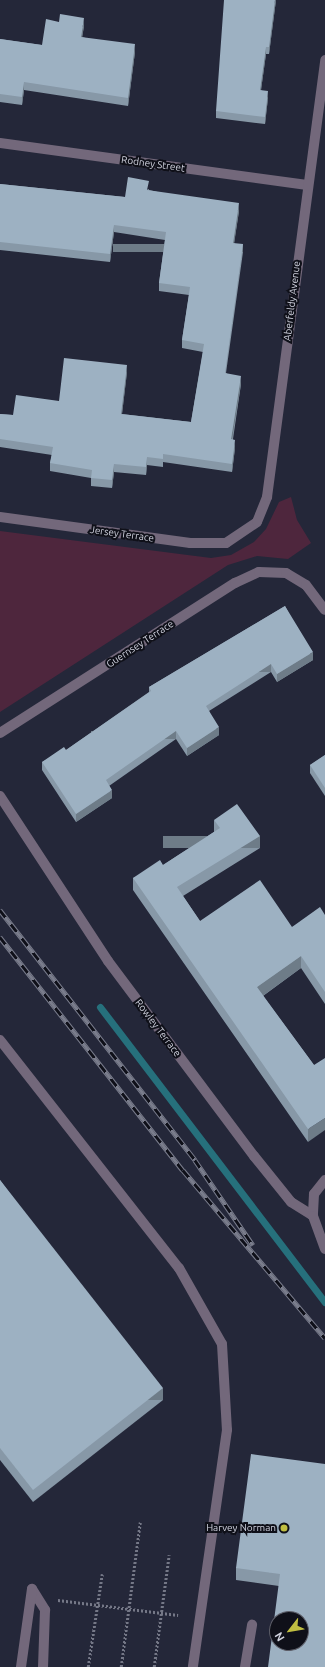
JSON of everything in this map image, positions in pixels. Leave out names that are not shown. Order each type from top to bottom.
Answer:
[{"type":"street","name":"Aberfeldy Avenue","points":[[243,534],[257,522],[267,497],[307,186],[325,60]]},
{"type":"street","name":"Rodney Street","points":[[0,143],[307,186]]},
{"type":"street","name":"Jersey Terrace","points":[[0,517],[190,543],[226,543],[243,534]]},
{"type":"street","name":"Guernsey Terrace","points":[[0,733],[235,582],[259,572],[286,573],[306,585],[325,610]]},
{"type":"street","name":"Rowley Terrace","points":[[0,796],[108,961],[254,1156],[291,1202],[313,1216]]},
{"type":"street","points":[[0,1040],[179,1268],[222,1344],[227,1430],[193,1667]]},
{"type":"street","points":[[325,1180],[314,1194],[313,1216],[325,1249]]},
{"type":"street","points":[[21,1667],[32,1589],[45,1610],[43,1667]]},
{"type":"street","points":[[245,1667],[252,1625]]},
{"type":"path","points":[[121,1667],[140,1522]]},
{"type":"path","points":[[154,1667],[169,1555]]},
{"type":"path","points":[[88,1667],[102,1574]]},
{"type":"path","points":[[53,1600],[178,1615]]},
{"type":"shaded area","points":[[291,497],[297,520],[311,543],[288,559],[257,556],[228,565],[0,712],[0,531],[211,558],[231,555],[254,542],[266,529],[279,502]]},
{"type":"building","points":[[224,0],[275,0],[269,47],[266,47],[260,90],[268,91],[265,117],[216,111]]},
{"type":"building","points":[[60,14],[84,18],[81,37],[135,44],[128,98],[24,82],[22,97],[0,94],[0,39],[42,45],[46,19],[59,22]]},
{"type":"building","points":[[128,177],[149,181],[147,190],[239,203],[233,243],[243,244],[225,373],[241,376],[231,439],[235,440],[232,464],[163,454],[163,459],[147,457],[146,467],[114,464],[112,480],[91,478],[92,470],[50,463],[53,447],[0,439],[0,414],[13,415],[16,395],[59,401],[64,358],[127,365],[121,414],[191,422],[204,344],[182,340],[190,287],[159,283],[166,232],[114,225],[110,254],[0,242],[0,184],[125,197]]},
{"type":"building","points":[[285,606],[313,652],[277,674],[271,664],[206,706],[219,727],[187,748],[176,731],[106,780],[112,790],[76,814],[42,762],[64,747],[66,750],[151,691],[149,687]]},
{"type":"building","points":[[325,755],[325,788],[310,765]]},
{"type":"building","points":[[237,804],[260,836],[177,887],[200,921],[260,880],[292,927],[320,907],[325,915],[325,992],[301,956],[257,987],[314,1065],[325,1058],[325,1118],[308,1129],[133,878],[160,860],[163,865],[220,828],[214,820]]},
{"type":"building","points":[[0,1180],[163,1388],[33,1490],[0,1448]]},
{"type":"building","name":"Harvey Norman","points":[[251,1454],[325,1464],[325,1667],[268,1667],[270,1651],[309,1651],[309,1611],[275,1611],[280,1574],[236,1568]]},
{"type":"waterway","points":[[100,1007],[325,1302]]},
{"type":"railway","points":[[0,910],[195,1160],[253,1245]]},
{"type":"railway","points":[[0,937],[183,1170],[325,1338]]},
{"type":"place","name":"Harvey Norman","points":[[284,1528]]}]
